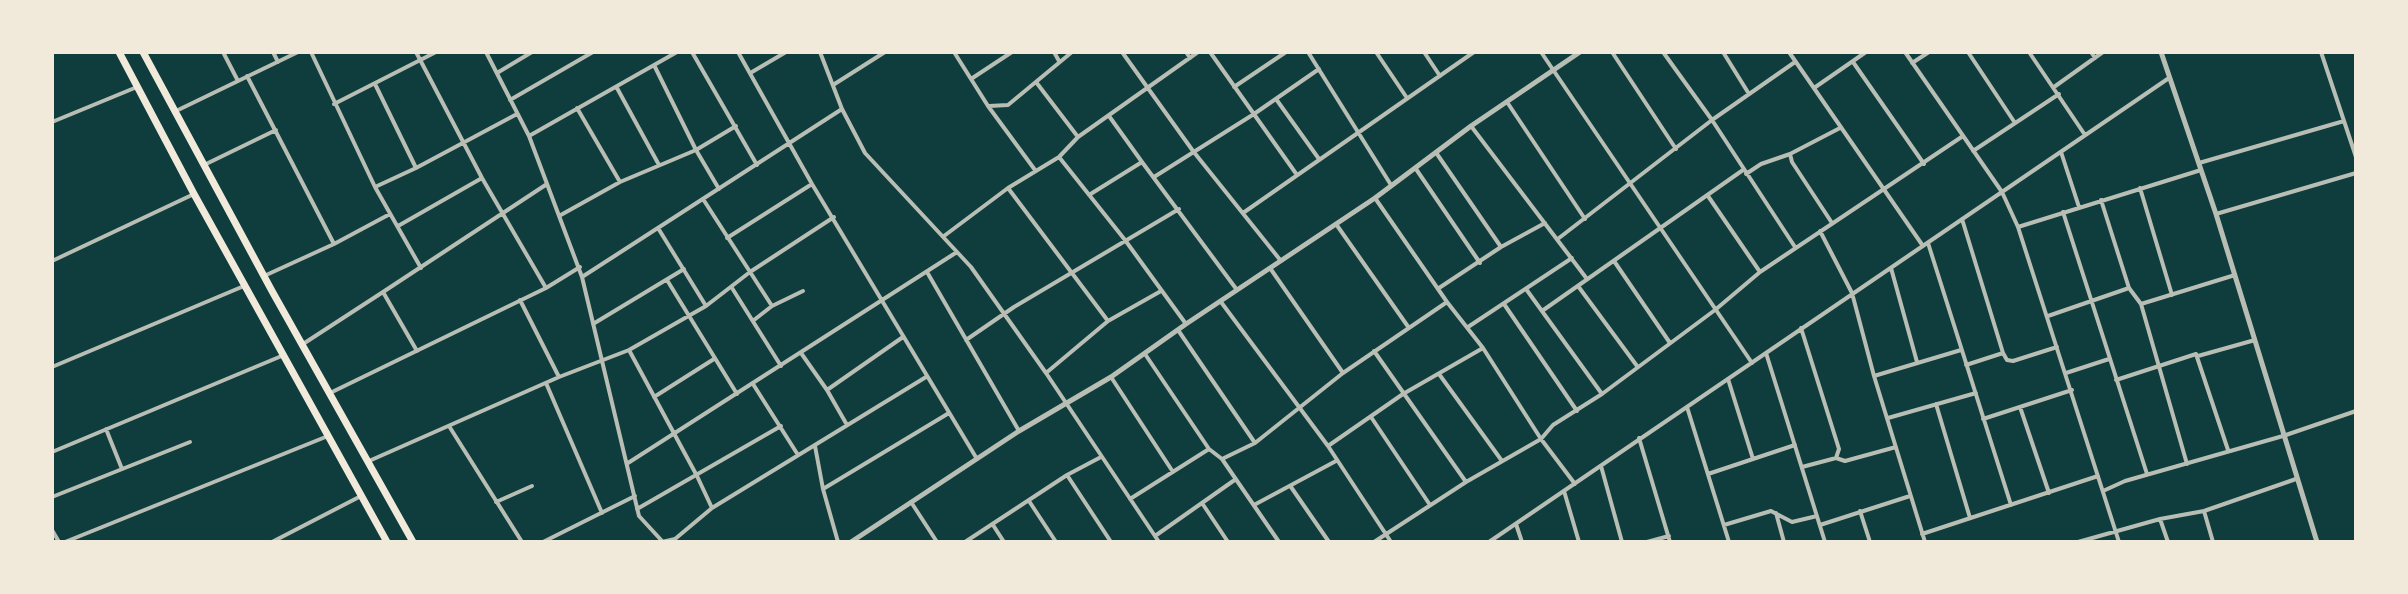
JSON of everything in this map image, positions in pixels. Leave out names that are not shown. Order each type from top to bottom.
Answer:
[{"type":"highway","points":[[119,52],[194,194],[387,542]]},
{"type":"highway","points":[[143,52],[264,276],[413,542]]},
{"type":"street","points":[[224,52],[238,81]]},
{"type":"street","points":[[273,52],[278,62]]},
{"type":"street","points":[[175,111],[298,52]]},
{"type":"street","points":[[311,52],[375,187],[421,268]]},
{"type":"street","points":[[416,52],[482,178],[546,288]]},
{"type":"street","points":[[334,104],[436,52]]},
{"type":"street","points":[[486,52],[529,136],[580,267],[639,516],[662,541],[675,540],[712,508],[815,447],[926,376]]},
{"type":"street","points":[[496,73],[532,52]]},
{"type":"street","points":[[510,100],[593,52]]},
{"type":"street","points":[[529,136],[655,67],[677,52]]},
{"type":"street","points":[[692,52],[757,165]]},
{"type":"street","points":[[738,52],[752,72],[789,143],[834,217],[880,301],[977,459]]},
{"type":"street","points":[[752,72],[786,52]]},
{"type":"street","points":[[820,52],[842,109],[861,146],[876,167],[944,236],[1005,315],[1159,542]]},
{"type":"street","points":[[833,85],[885,52]]},
{"type":"street","points":[[954,52],[988,106],[1035,170]]},
{"type":"street","points":[[970,79],[1012,52]]},
{"type":"street","points":[[1054,52],[1059,61]]},
{"type":"street","points":[[988,106],[1008,105],[1072,52]]},
{"type":"street","points":[[1122,52],[1193,151],[1281,262]]},
{"type":"street","points":[[1186,52],[1190,58]]},
{"type":"street","points":[[944,236],[1008,188],[1059,157],[1078,137],[1198,52]]},
{"type":"street","points":[[1210,52],[1297,175]]},
{"type":"street","points":[[1234,87],[1286,52]]},
{"type":"street","points":[[1302,52],[1308,53],[1319,69],[1391,185]]},
{"type":"street","points":[[1376,52],[1407,98]]},
{"type":"street","points":[[1424,52],[1440,76]]},
{"type":"street","points":[[1243,213],[1473,52]]},
{"type":"street","points":[[1541,52],[1752,363]]},
{"type":"street","points":[[851,542],[1019,431],[1111,377],[1375,198],[1437,154],[1471,126],[1580,52]]},
{"type":"street","points":[[1612,52],[1676,149]]},
{"type":"street","points":[[1662,52],[1712,120],[1795,247]]},
{"type":"street","points":[[1723,52],[1749,94]]},
{"type":"street","points":[[1789,52],[1923,246]]},
{"type":"street","points":[[1814,88],[1866,52]]},
{"type":"street","points":[[1905,52],[2002,192],[2018,227],[2119,542]]},
{"type":"street","points":[[1912,63],[1929,52]]},
{"type":"street","points":[[1968,52],[2015,123]]},
{"type":"street","points":[[2029,52],[2085,135]]},
{"type":"street","points":[[2091,52],[2095,58]]},
{"type":"street","points":[[2054,87],[2103,52]]},
{"type":"street","points":[[2161,52],[2216,214],[2317,542]]},
{"type":"street","points":[[2321,52],[2355,157]]},
{"type":"street","points":[[1559,238],[1632,184],[1712,120],[1795,62]]},
{"type":"street","points":[[1853,62],[1924,164]]},
{"type":"street","points":[[655,67],[718,189]]},
{"type":"street","points":[[1154,177],[1254,114],[1319,69]]},
{"type":"street","points":[[247,76],[334,244]]},
{"type":"street","points":[[1489,542],[2169,78]]},
{"type":"street","points":[[1036,82],[1078,137]]},
{"type":"street","points":[[375,84],[416,168]]},
{"type":"street","points":[[52,122],[138,86]]},
{"type":"street","points":[[617,88],[660,165]]},
{"type":"street","points":[[1973,150],[2059,94]]},
{"type":"street","points":[[1276,99],[1318,159]]},
{"type":"street","points":[[1507,102],[1585,219]]},
{"type":"street","points":[[577,108],[620,182]]},
{"type":"street","points":[[582,277],[842,109]]},
{"type":"street","points":[[375,187],[416,168],[462,141],[517,114]]},
{"type":"street","points":[[1109,116],[1237,291]]},
{"type":"street","points":[[2199,164],[2344,121]]},
{"type":"street","points":[[559,216],[620,182],[696,150],[736,126]]},
{"type":"street","points":[[1471,126],[1559,238],[1587,279]]},
{"type":"street","points":[[1542,311],[1744,172],[1790,154],[1840,128]]},
{"type":"street","points":[[204,165],[276,130]]},
{"type":"street","points":[[1374,542],[1466,482],[1540,439],[1553,425],[1602,394],[1715,310],[1760,272],[1964,136]]},
{"type":"street","points":[[2061,152],[2079,207]]},
{"type":"street","points":[[1437,154],[1501,247]]},
{"type":"street","points":[[1790,154],[1792,162],[1832,223]]},
{"type":"street","points":[[1059,157],[1125,240],[1186,324]]},
{"type":"street","points":[[1089,195],[1142,162]]},
{"type":"street","points":[[1416,169],[1480,263]]},
{"type":"street","points":[[2018,227],[2201,170]]},
{"type":"street","points":[[2216,214],[2355,173]]},
{"type":"street","points":[[398,226],[482,178]]},
{"type":"street","points":[[302,344],[548,184]]},
{"type":"street","points":[[727,238],[812,184]]},
{"type":"street","points":[[1008,188],[1108,321]]},
{"type":"street","points":[[2140,188],[2172,295]]},
{"type":"street","points":[[52,261],[194,194]]},
{"type":"street","points":[[1708,195],[1760,272]]},
{"type":"street","points":[[1375,198],[1447,302],[1483,348],[1540,439],[1575,484]]},
{"type":"street","points":[[703,199],[772,306]]},
{"type":"street","points":[[2101,200],[2129,288],[2140,304],[2187,464]]},
{"type":"street","points":[[966,340],[1125,240],[1179,209]]},
{"type":"street","points":[[2063,212],[2147,474]]},
{"type":"street","points":[[264,276],[334,244],[390,214]]},
{"type":"street","points":[[368,461],[559,377],[629,350],[706,306],[750,272],[834,217]]},
{"type":"street","points":[[1962,219],[2002,353],[2007,360],[2013,361],[2057,347]]},
{"type":"street","points":[[1439,288],[1501,247],[1545,223]]},
{"type":"street","points":[[1336,224],[1409,328]]},
{"type":"street","points":[[658,228],[706,306]]},
{"type":"street","points":[[1820,231],[1852,293],[1874,376],[1925,542]]},
{"type":"street","points":[[1928,242],[2011,505]]},
{"type":"street","points":[[628,463],[957,252]]},
{"type":"street","points":[[1468,327],[1572,258]]},
{"type":"street","points":[[1614,261],[1670,343]]},
{"type":"street","points":[[329,393],[546,288],[580,267]]},
{"type":"street","points":[[1270,268],[1343,373]]},
{"type":"street","points":[[1892,268],[1917,362]]},
{"type":"street","points":[[593,324],[684,269]]},
{"type":"street","points":[[927,272],[1019,431]]},
{"type":"street","points":[[2140,304],[2235,275]]},
{"type":"street","points":[[667,280],[737,394]]},
{"type":"street","points":[[52,367],[245,286]]},
{"type":"street","points":[[1578,286],[1637,366]]},
{"type":"street","points":[[732,288],[781,366]]},
{"type":"street","points":[[2047,316],[2129,288]]},
{"type":"street","points":[[1526,289],[1602,394]]},
{"type":"street","points":[[754,320],[772,306],[803,291]]},
{"type":"street","points":[[1046,373],[1108,321],[1161,291]]},
{"type":"street","points":[[383,292],[417,351]]},
{"type":"street","points":[[520,300],[559,377]]},
{"type":"street","points":[[1221,302],[1328,446],[1390,542]]},
{"type":"street","points":[[1222,459],[1255,442],[1343,373],[1447,302]]},
{"type":"street","points":[[1504,304],[1577,411]]},
{"type":"street","points":[[1801,328],[1839,449],[1836,458]]},
{"type":"street","points":[[1178,330],[1255,442]]},
{"type":"street","points":[[827,390],[903,337]]},
{"type":"street","points":[[2116,380],[2193,354],[2198,356],[2254,340]]},
{"type":"street","points":[[1328,446],[1403,394],[1483,348]]},
{"type":"street","points":[[629,350],[698,476],[712,508]]},
{"type":"street","points":[[1874,376],[1961,350]]},
{"type":"street","points":[[1374,351],[1466,482]]},
{"type":"street","points":[[801,353],[827,390],[847,425]]},
{"type":"street","points":[[1766,353],[1825,542]]},
{"type":"street","points":[[1966,365],[2002,353]]},
{"type":"street","points":[[1145,354],[1209,448],[1222,459],[1279,542]]},
{"type":"street","points":[[52,452],[285,355]]},
{"type":"street","points":[[2198,356],[2228,450]]},
{"type":"street","points":[[654,396],[715,359]]},
{"type":"street","points":[[2066,373],[2109,359]]},
{"type":"street","points":[[1439,374],[1502,462]]},
{"type":"street","points":[[1111,377],[1173,472]]},
{"type":"street","points":[[1728,379],[1753,459]]},
{"type":"street","points":[[546,383],[602,513]]},
{"type":"street","points":[[753,384],[798,455]]},
{"type":"street","points":[[1983,419],[2072,390]]},
{"type":"street","points":[[1888,418],[1976,393]]},
{"type":"street","points":[[1936,404],[1970,518]]},
{"type":"street","points":[[1687,407],[1729,542]]},
{"type":"street","points":[[2020,407],[2049,493]]},
{"type":"street","points":[[2103,491],[2147,474],[2283,436],[2355,411]]},
{"type":"street","points":[[823,489],[949,413]]},
{"type":"street","points":[[1371,417],[1430,505]]},
{"type":"street","points":[[449,426],[522,542]]},
{"type":"street","points":[[637,508],[698,476],[781,426]]},
{"type":"street","points":[[106,429],[122,469]]},
{"type":"street","points":[[65,542],[328,436]]},
{"type":"street","points":[[1639,438],[1670,542]]},
{"type":"street","points":[[52,497],[190,441]]},
{"type":"street","points":[[1708,474],[1795,445]]},
{"type":"street","points":[[815,447],[823,489],[838,542]]},
{"type":"street","points":[[1802,467],[1836,458],[1845,461],[1896,447]]},
{"type":"street","points":[[1130,500],[1209,448]]},
{"type":"street","points":[[965,542],[1067,475],[1101,458]]},
{"type":"street","points":[[1254,505],[1291,488],[1336,461]]},
{"type":"street","points":[[1601,466],[1622,542]]},
{"type":"street","points":[[1067,475],[1111,542]]},
{"type":"street","points":[[1922,534],[2099,476]]},
{"type":"street","points":[[1155,536],[1236,479]]},
{"type":"street","points":[[2078,542],[2160,519],[2204,511],[2296,479]]},
{"type":"street","points":[[496,502],[532,486]]},
{"type":"street","points":[[1291,488],[1329,542]]},
{"type":"street","points":[[1564,491],[1579,542]]},
{"type":"street","points":[[272,542],[361,496]]},
{"type":"street","points":[[543,542],[636,496]]},
{"type":"street","points":[[1820,525],[1910,496]]},
{"type":"street","points":[[1029,501],[1056,542]]},
{"type":"street","points":[[911,502],[936,542]]},
{"type":"street","points":[[1202,503],[1228,542]]},
{"type":"street","points":[[1724,525],[1771,511],[1792,522],[1817,516]]},
{"type":"street","points":[[1860,511],[1870,542]]},
{"type":"street","points":[[2204,511],[2213,542]]},
{"type":"street","points":[[1776,512],[1784,542]]},
{"type":"street","points":[[2160,519],[2168,542]]},
{"type":"street","points":[[1516,524],[1522,542]]},
{"type":"street","points":[[993,525],[1005,542]]},
{"type":"street","points":[[52,530],[59,542]]},
{"type":"street","points":[[1647,542],[1669,536]]}]
